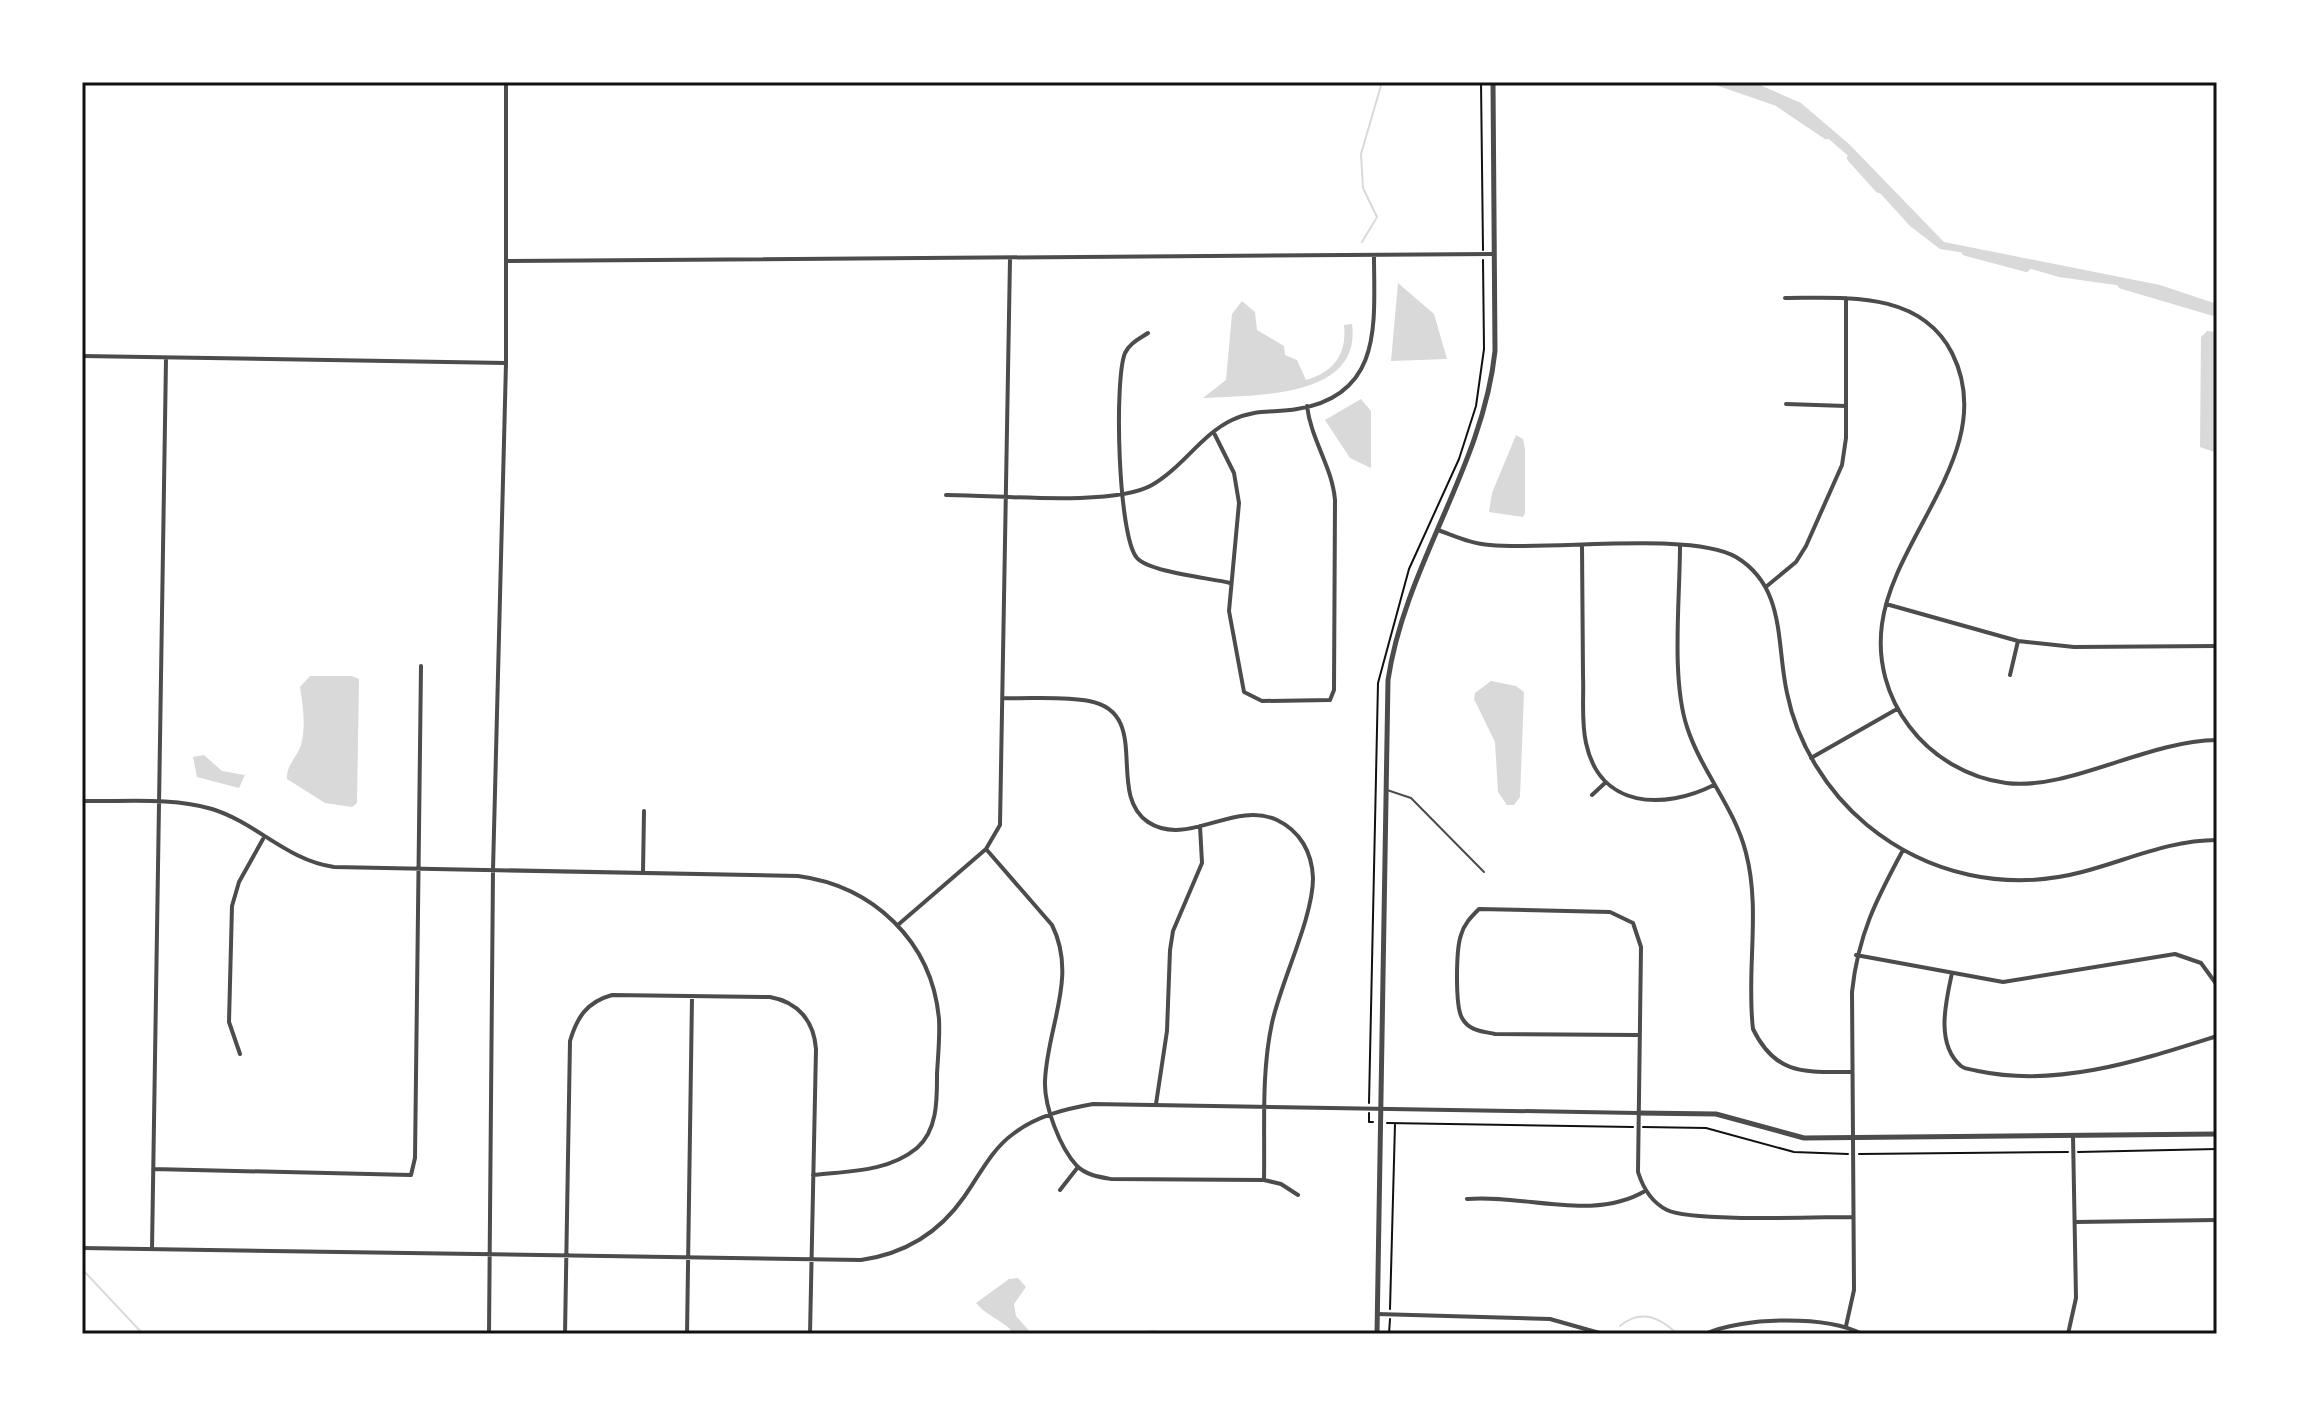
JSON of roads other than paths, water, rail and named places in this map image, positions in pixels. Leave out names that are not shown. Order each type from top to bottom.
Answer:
[{"type":"street","points":[[489,1334],[493,870],[506,363],[506,82]]},
{"type":"street","points":[[1377,1334],[1386,790],[1392,656],[1438,530],[1474,444],[1492,381],[1493,82]]},
{"type":"street","points":[[506,261],[1494,254]]},
{"type":"street","points":[[946,495],[1121,495],[1152,485],[1225,423],[1249,411],[1307,406],[1332,399],[1353,382],[1371,352],[1375,331],[1374,255]]},
{"type":"street","points":[[899,924],[986,849],[1000,825],[1010,259]]},
{"type":"street","points":[[1785,298],[1846,298],[1890,303],[1923,320],[1950,349],[1964,387],[1963,426],[1954,457],[1886,604],[1881,625],[1883,672],[1897,709],[1935,753],[1979,776],[2031,784],[2155,748],[2189,741],[2217,740]]},
{"type":"street","points":[[1767,586],[1796,562],[1836,479],[1845,452],[1846,298]]},
{"type":"street","points":[[1148,333],[1133,342],[1125,354],[1121,495],[1131,550],[1137,559],[1149,566],[1230,583]]},
{"type":"street","points":[[82,356],[506,363]]},
{"type":"street","points":[[152,1249],[166,359]]},
{"type":"street","points":[[1786,404],[1846,406]]},
{"type":"street","points":[[1214,433],[1234,473],[1239,503],[1238,540],[1230,583],[1231,637],[1244,692],[1262,701],[1330,700],[1334,690],[1335,500],[1333,476],[1310,430],[1307,406]]},
{"type":"street","points":[[1438,530],[1490,545],[1680,546],[1715,548],[1735,557],[1767,586],[1775,606],[1787,693],[1811,758],[1856,816],[1903,850],[1957,873],[2006,882],[2051,879],[2180,842],[2217,840]]},
{"type":"street","points":[[1582,546],[1584,726],[1593,764],[1606,782],[1642,801],[1661,803],[1681,800],[1715,785]]},
{"type":"street","points":[[1680,546],[1681,699],[1692,741],[1738,828],[1750,871],[1753,1029],[1762,1047],[1787,1067],[1807,1072],[1852,1072]]},
{"type":"street","points":[[1886,604],[2018,641],[2074,647],[2217,646]]},
{"type":"street","points":[[2010,675],[2018,641]]},
{"type":"street","points":[[153,1169],[411,1175],[415,1158],[421,666]]},
{"type":"street","points":[[1004,698],[1088,701],[1101,705],[1114,715],[1129,749],[1127,779],[1135,808],[1147,821],[1165,828],[1199,826],[1238,814],[1274,818],[1293,828],[1311,862],[1309,901],[1268,1043],[1264,1180]]},
{"type":"street","points":[[1811,758],[1897,709]]},
{"type":"street","points":[[1592,795],[1606,782]]},
{"type":"street","points":[[82,801],[160,803],[211,809],[232,817],[263,839],[312,864],[810,877],[864,897],[899,924],[925,966],[934,991],[939,1020],[937,1109],[920,1145],[901,1159],[879,1168],[813,1175]]},
{"type":"street","points":[[643,872],[644,811]]},
{"type":"street","points":[[1156,1104],[1167,1031],[1170,950],[1173,931],[1202,863],[1199,826]]},
{"type":"street","points":[[240,1054],[229,1022],[232,906],[239,882],[263,839]]},
{"type":"street","points":[[986,849],[1052,925],[1063,955],[1062,989],[1045,1078],[1052,1113],[1067,1151],[1078,1167],[1092,1175],[1111,1179],[1264,1180],[1281,1184],[1298,1195]]},
{"type":"street","points":[[1846,1326],[1854,1290],[1851,1137],[1852,992],[1856,955],[1863,928],[1903,850]]},
{"type":"street","points":[[1638,1035],[1495,1034],[1474,1030],[1462,1019],[1458,1006],[1459,938],[1466,923],[1479,909],[1610,912],[1629,919],[1640,940],[1638,1172],[1645,1191],[1666,1209],[1681,1214],[1853,1217]]},
{"type":"street","points":[[1856,955],[2003,982],[2175,954],[2201,963],[2217,985]]},
{"type":"street","points":[[1952,973],[1944,1031],[1955,1060],[1963,1069],[2011,1077],[2053,1075],[2127,1062],[2217,1036]]},
{"type":"street","points":[[565,1334],[570,1041],[582,1011],[598,999],[612,995],[776,998],[791,1004],[806,1017],[816,1049],[810,1334]]},
{"type":"street","points":[[687,1334],[692,997]]},
{"type":"street","points":[[82,1248],[861,1260],[888,1256],[930,1234],[949,1217],[996,1150],[1012,1134],[1052,1113],[1093,1104],[1716,1114],[1804,1138],[2217,1134]]},
{"type":"street","points":[[2068,1334],[2076,1298],[2073,1136]]},
{"type":"street","points":[[1060,1190],[1078,1167]]},
{"type":"street","points":[[1467,1199],[1617,1204],[1645,1191]]},
{"type":"street","points":[[2075,1222],[2217,1220]]},
{"type":"street","points":[[1377,1314],[1550,1319],[1583,1325],[1603,1334]]},
{"type":"street","points":[[1705,1334],[1744,1321],[1846,1326],[1862,1334]]},
{"type":"lane","points":[[1386,790],[1411,798],[1484,872]]},
{"type":"waterway","points":[[1362,242],[1377,217],[1363,188],[1361,154],[1382,82]]},
{"type":"waterway","points":[[1719,82],[1777,102],[1826,135]]},
{"type":"waterway","points":[[1851,158],[1879,189]]},
{"type":"waterway","points":[[1966,252],[2026,268]]},
{"type":"waterway","points":[[2122,285],[2217,313]]},
{"type":"waterway","points":[[82,1269],[143,1334]]},
{"type":"waterway","points":[[1620,1326],[1635,1318],[1650,1317],[1677,1334]]},
{"type":"waterway","points":[[1121,1334],[1154,1331],[1175,1334]]}]
